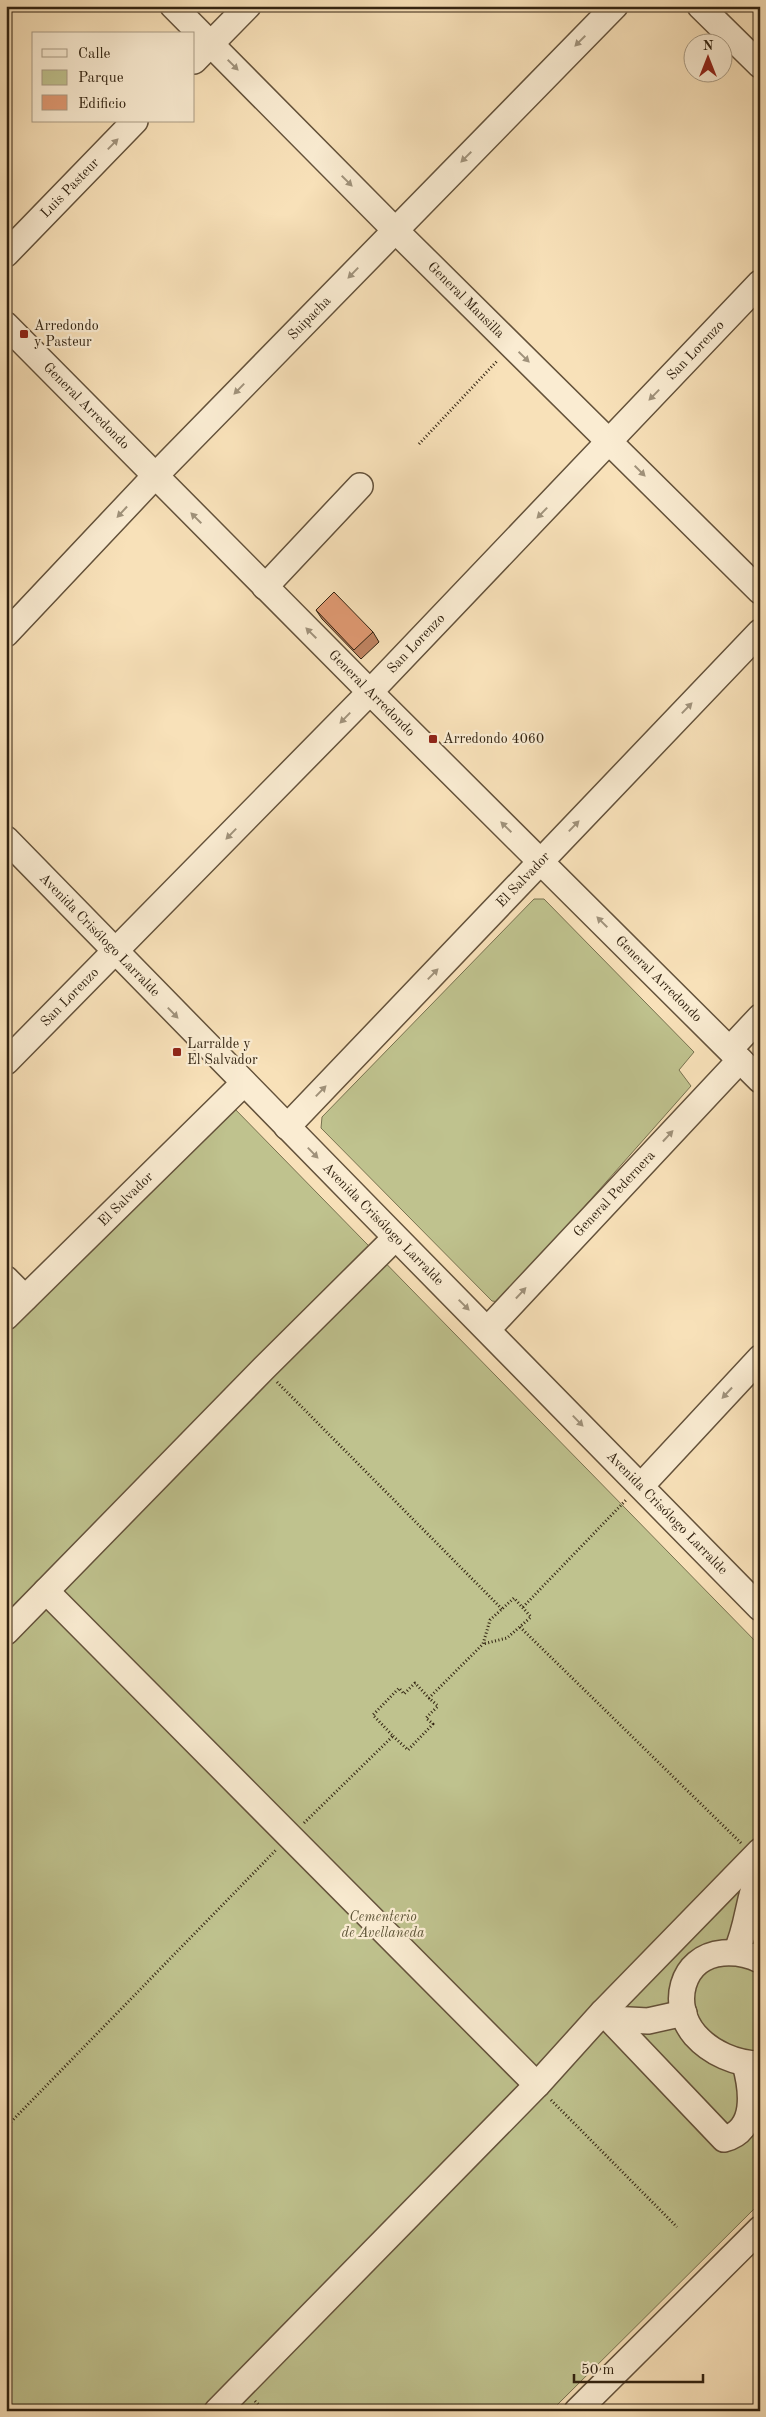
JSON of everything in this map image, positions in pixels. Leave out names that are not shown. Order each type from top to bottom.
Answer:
[{"type":"street","name":"General Mansilla","points":[[173,6],[395,230],[610,441],[760,592]]},
{"type":"street","points":[[195,60],[248,6]]},
{"type":"street","name":"Suipacha","points":[[6,634],[155,476],[615,6]]},
{"type":"street","points":[[700,6],[760,65]]},
{"type":"street","name":"Luis Pasteur","points":[[6,254],[134,122]]},
{"type":"street","name":"San Lorenzo","points":[[6,1062],[370,692],[760,283]]},
{"type":"street","name":"General Arredondo","points":[[6,325],[265,587],[760,1080]]},
{"type":"street","points":[[265,587],[360,486]]},
{"type":"street","name":"El Salvador","points":[[287,1127],[760,632]]},
{"type":"street","name":"Avenida Crisólogo Larralde","points":[[6,839],[395,1238],[488,1329],[760,1608]]},
{"type":"street","name":"General Pedernera","points":[[488,1329],[735,1055],[760,1017]]},
{"type":"street","name":"El Salvador","points":[[6,1317],[244,1083]]},
{"type":"street","points":[[6,1632],[264,1368],[395,1238]]},
{"type":"street","points":[[6,1279],[25,1298]]},
{"type":"street","points":[[641,1486],[760,1358]]},
{"type":"street","points":[[46,1591],[537,2085]]},
{"type":"street","points":[[217,2411],[607,2015],[672,1941],[756,1864]]},
{"type":"street","points":[[736,1952],[743,1938],[756,1864]]},
{"type":"street","points":[[672,1941],[694,1964]]},
{"type":"street","points":[[607,2015],[724,2139],[732,2137],[746,2121],[751,2108],[752,2064],[720,2054],[708,2047],[695,2035],[684,2013],[682,1990],[685,1978],[694,1964],[712,1955],[736,1952],[760,1960]]},
{"type":"street","points":[[607,2015],[648,2021],[684,2013]]},
{"type":"street","points":[[577,2411],[760,2235]]},
{"type":"street","points":[[598,2411],[760,2235]]},
{"type":"path","points":[[419,444],[512,345]]},
{"type":"path","points":[[264,1368],[502,1608]]},
{"type":"path","points":[[483,1644],[506,1638],[531,1617],[523,1607],[641,1486]]},
{"type":"path","points":[[520,1627],[756,1864]]},
{"type":"path","points":[[393,1736],[408,1750],[433,1724],[426,1718],[438,1706],[429,1698]]},
{"type":"path","points":[[537,2085],[677,2227]]},
{"type":"green space","points":[[534,899],[544,899],[694,1052],[679,1070],[691,1086],[500,1302],[492,1301],[321,1128],[322,1117]]},
{"type":"green space","name":"Cementerio de Avellaneda","points":[[232,1106],[760,1646],[760,2203],[551,2411],[6,2411],[6,1327]]},
{"type":"building","points":[[334,592],[373,632],[354,650],[316,610]]},
{"type":"place","name":"Arredondo y Pasteur","points":[[24,334]]},
{"type":"place","name":"Arredondo 4060","points":[[433,739]]},
{"type":"place","name":"Larralde y El Salvador","points":[[177,1052]]}]
